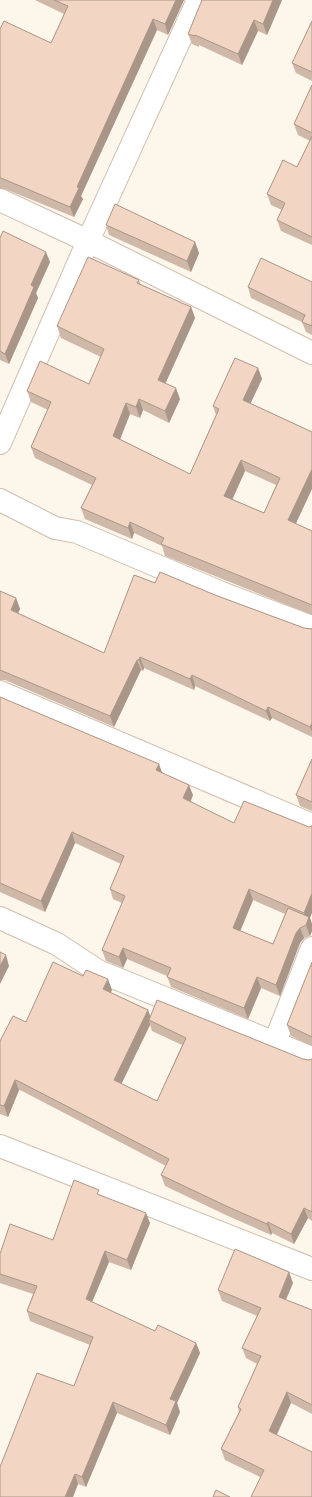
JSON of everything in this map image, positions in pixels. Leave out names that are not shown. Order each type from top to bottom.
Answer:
[{"type":"street","points":[[0,443],[88,241],[198,0]]},
{"type":"street","points":[[0,200],[88,241],[312,353]]},
{"type":"street","points":[[0,500],[55,528],[77,532],[224,594],[312,627]]},
{"type":"street","points":[[0,692],[312,825]]},
{"type":"street","points":[[0,918],[57,944],[98,971],[312,1058]]},
{"type":"street","points":[[275,1042],[312,948]]},
{"type":"street","points":[[0,1146],[312,1269]]},
{"type":"building","points":[[54,0],[176,0],[165,24],[153,19],[77,187],[79,188],[70,207],[0,178],[0,29],[4,21],[51,43],[68,6]]},
{"type":"building","points":[[202,0],[273,0],[263,24],[254,20],[238,54],[195,35],[188,34]]},
{"type":"building","points":[[312,21],[312,72],[292,63]]},
{"type":"building","points":[[312,85],[312,133],[294,124]]},
{"type":"building","points":[[312,136],[312,237],[277,220],[285,203],[267,194],[283,160],[297,167]]},
{"type":"building","points":[[115,204],[195,242],[187,261],[106,225]]},
{"type":"building","points":[[3,231],[46,252],[31,285],[34,287],[5,354],[0,351],[0,238]]},
{"type":"building","points":[[88,257],[139,280],[137,283],[191,307],[158,380],[176,388],[165,411],[139,399],[136,407],[126,403],[113,436],[190,474],[219,409],[213,406],[235,358],[258,368],[243,400],[312,432],[312,469],[288,520],[312,531],[312,605],[161,544],[164,538],[130,522],[128,528],[81,508],[96,478],[31,447],[51,402],[27,391],[40,361],[89,384],[104,349],[57,326]],"holes":[[[241,460],[280,478],[264,513],[224,496]]]},
{"type":"building","points":[[261,258],[312,282],[312,326],[302,322],[305,315],[248,287]]},
{"type":"building","points":[[160,572],[215,595],[304,628],[312,628],[312,723],[310,727],[268,707],[266,711],[192,675],[190,679],[140,657],[139,660],[137,660],[110,716],[0,670],[0,591],[16,598],[11,610],[104,653],[134,575],[155,583]]},
{"type":"building","points":[[0,697],[159,764],[156,770],[189,785],[183,798],[234,823],[244,801],[309,827],[312,826],[312,893],[304,913],[249,889],[233,928],[273,944],[288,908],[309,917],[306,925],[300,928],[296,933],[276,985],[257,977],[244,1008],[167,977],[171,968],[123,948],[119,957],[102,950],[125,896],[110,889],[124,856],[72,832],[41,901],[0,883]]},
{"type":"building","points":[[312,759],[312,802],[296,795]]},
{"type":"building","points":[[0,952],[6,955],[0,966]]},
{"type":"building","points":[[53,962],[83,976],[86,970],[108,979],[103,989],[148,1010],[114,1080],[157,1101],[186,1038],[149,1020],[157,1000],[303,1059],[312,1059],[312,1212],[304,1208],[291,1234],[268,1222],[267,1224],[161,1175],[169,1159],[18,1081],[15,1080],[4,1106],[0,1105],[0,1041],[13,1016],[26,1022]]},
{"type":"building","points":[[312,962],[312,1037],[287,1025]]},
{"type":"building","points":[[74,1180],[99,1190],[97,1194],[146,1213],[127,1260],[105,1251],[86,1299],[155,1331],[158,1325],[196,1343],[170,1399],[176,1401],[166,1425],[113,1402],[82,1477],[75,1474],[65,1497],[0,1497],[0,1467],[37,1373],[74,1386],[93,1337],[27,1311],[37,1286],[0,1274],[0,1254],[10,1224],[53,1240]]},
{"type":"building","points":[[235,1249],[289,1272],[279,1297],[312,1310],[312,1405],[287,1392],[269,1431],[312,1452],[312,1497],[251,1497],[264,1470],[221,1449],[241,1409],[238,1407],[261,1356],[242,1348],[261,1308],[218,1290]]},
{"type":"building","points":[[216,1490],[230,1497],[213,1497]]}]
